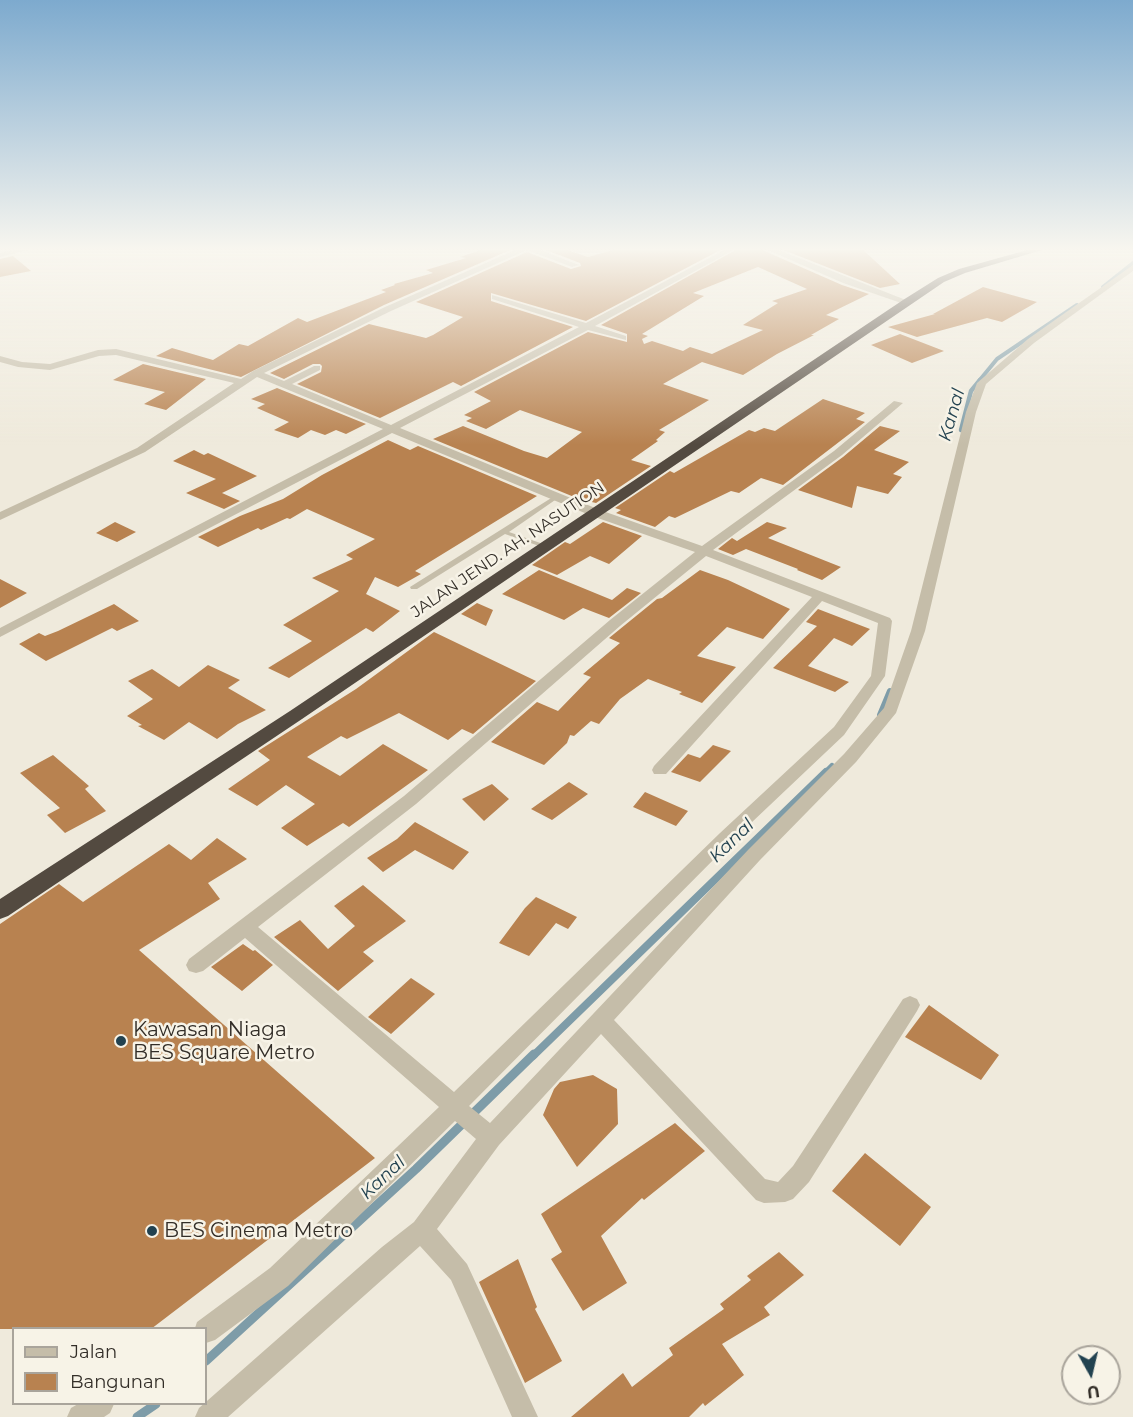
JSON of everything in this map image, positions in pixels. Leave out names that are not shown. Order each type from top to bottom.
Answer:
[{"type":"highway","name":"JALAN JEND. AH. NASUTION","points":[[0,910],[297,715],[890,313]]},
{"type":"street","points":[[0,516],[141,450],[256,373],[379,313]]},
{"type":"street","points":[[544,313],[623,338]]},
{"type":"street","points":[[0,633],[612,313]]},
{"type":"street","points":[[208,1417],[422,1230],[485,1133],[600,1019],[754,855],[850,758],[891,710],[918,632],[960,453],[982,383],[1031,341],[1069,313]]},
{"type":"street","points":[[0,359],[21,365],[50,367],[98,353],[116,352],[241,382]]},
{"type":"street","points":[[283,385],[317,368]]},
{"type":"street","points":[[207,1330],[279,1277],[459,1109],[726,837],[839,731],[878,676],[885,621],[704,551],[596,513],[256,373]]},
{"type":"street","points":[[196,965],[410,800],[615,623],[704,551],[838,453],[898,403]]},
{"type":"street","points":[[660,770],[819,597]]},
{"type":"street","points":[[246,928],[485,1133]]},
{"type":"street","points":[[600,1019],[757,1187],[764,1192],[779,1193],[785,1191],[801,1174],[910,1005]]},
{"type":"street","points":[[422,1230],[459,1272],[525,1417]]},
{"type":"street","points":[[80,1417],[99,1405]]},
{"type":"lane","points":[[414,587],[556,497]]},
{"type":"lane","points":[[504,532],[544,546]]},
{"type":"building","points":[[330,313],[368,313],[241,377],[156,356],[172,348],[213,360],[239,344],[248,346],[298,318],[307,322]]},
{"type":"building","points":[[451,313],[529,313],[573,327],[461,386],[453,382],[380,418],[297,384],[321,372],[320,364],[313,364],[284,379],[270,373],[369,324],[426,338],[463,317]]},
{"type":"building","points":[[559,313],[601,313],[586,321]]},
{"type":"building","points":[[622,313],[676,313],[642,334],[648,336],[642,339],[644,344],[652,341],[683,351],[690,347],[712,354],[763,330],[743,325],[762,313],[830,313],[826,315],[839,319],[743,375],[702,362],[663,384],[709,400],[659,430],[665,432],[656,440],[658,441],[631,460],[651,466],[596,503],[579,499],[433,439],[463,426],[547,458],[582,432],[520,410],[486,429],[466,421],[472,418],[464,415],[491,401],[474,392],[588,332],[627,342],[627,334],[601,325]]},
{"type":"building","points":[[1018,313],[1002,322],[987,318],[917,337],[888,327],[935,314],[933,314]]},
{"type":"building","points":[[900,334],[944,351],[912,363],[871,345]]},
{"type":"building","points":[[143,364],[206,379],[166,410],[144,404],[165,392],[113,380]]},
{"type":"building","points":[[277,388],[366,424],[346,434],[336,430],[325,435],[311,430],[298,438],[274,430],[289,422],[257,408],[265,404],[251,399]]},
{"type":"building","points":[[823,399],[865,413],[856,419],[865,422],[783,485],[761,478],[739,493],[731,491],[675,518],[669,516],[655,527],[616,513],[621,510],[615,508],[670,471],[674,473],[749,430],[755,432],[764,428],[775,431]]},
{"type":"building","points":[[880,426],[900,431],[874,450],[909,462],[893,474],[902,477],[888,494],[857,486],[852,508],[798,490],[843,457]]},
{"type":"building","points":[[388,440],[410,450],[418,446],[537,496],[415,571],[421,574],[398,587],[375,577],[366,594],[400,611],[373,632],[366,628],[289,678],[268,668],[312,641],[283,625],[339,591],[312,578],[353,559],[346,555],[375,539],[307,509],[290,519],[287,518],[261,530],[258,528],[218,547],[198,537],[240,516],[283,499],[322,475]]},
{"type":"building","points":[[194,450],[204,455],[208,453],[257,476],[222,493],[240,501],[224,509],[186,493],[216,479],[173,461]]},
{"type":"building","points":[[115,522],[136,532],[117,542],[96,533]]},
{"type":"building","points":[[603,522],[642,536],[609,564],[590,556],[557,575],[532,565],[565,542],[570,544]]},
{"type":"building","points":[[767,522],[787,528],[768,538],[841,567],[822,580],[746,549],[733,555],[718,549],[732,538],[737,541]]},
{"type":"building","points":[[539,570],[612,600],[627,588],[641,593],[609,618],[583,608],[564,620],[502,594]]},
{"type":"building","points":[[700,570],[728,580],[790,609],[763,639],[727,627],[697,656],[736,667],[702,703],[679,694],[682,692],[648,679],[620,699],[599,724],[591,721],[574,736],[570,735],[567,743],[544,765],[491,742],[537,702],[558,711],[591,677],[583,674],[620,643],[609,638],[657,599],[662,598]]},
{"type":"building","points":[[0,579],[27,593],[0,608]]},
{"type":"building","points":[[477,603],[493,610],[486,626],[461,614]]},
{"type":"building","points":[[114,604],[139,621],[117,631],[112,628],[46,661],[19,644],[39,633],[45,636],[58,631]]},
{"type":"building","points":[[818,609],[870,629],[852,646],[834,638],[808,666],[849,682],[835,692],[773,668],[817,626],[806,622]]},
{"type":"building","points":[[434,632],[536,681],[473,734],[462,729],[448,740],[399,713],[347,739],[341,736],[307,757],[340,776],[383,744],[428,770],[349,827],[343,823],[307,846],[281,828],[315,804],[286,785],[257,806],[228,789],[270,760],[258,751],[356,689]]},
{"type":"building","points":[[208,665],[240,680],[228,688],[266,710],[238,724],[217,739],[189,722],[164,740],[138,726],[142,725],[127,716],[153,699],[128,681],[152,669],[179,687]]},
{"type":"building","points":[[713,745],[731,751],[700,782],[671,772],[688,754],[700,758]]},
{"type":"building","points":[[53,755],[89,786],[85,789],[106,811],[65,833],[47,815],[60,808],[20,773]]},
{"type":"building","points":[[569,782],[588,794],[552,820],[531,809]]},
{"type":"building","points":[[492,784],[509,799],[484,821],[462,799]]},
{"type":"building","points":[[645,792],[688,811],[676,826],[633,807]]},
{"type":"building","points":[[415,822],[469,852],[453,870],[415,850],[383,872],[367,858],[397,839]]},
{"type":"building","name":"Kawasan Niaga BES Square Metro","points":[[217,838],[247,859],[208,883],[220,899],[139,950],[375,1158],[154,1327],[12,1327],[12,1329],[0,1329],[0,924],[59,884],[83,902],[169,844],[191,860]]},
{"type":"building","points":[[363,885],[406,921],[363,952],[374,961],[338,991],[274,937],[300,920],[328,949],[355,926],[334,906]]},
{"type":"building","points":[[536,897],[577,917],[568,929],[556,923],[529,956],[499,943]]},
{"type":"building","points":[[243,944],[255,950],[273,965],[242,991],[211,967]]},
{"type":"building","points":[[411,978],[435,994],[391,1034],[368,1017]]},
{"type":"building","points":[[929,1005],[999,1055],[981,1080],[905,1037]]},
{"type":"building","points":[[593,1075],[617,1089],[618,1124],[577,1167],[543,1115],[554,1089],[560,1082]]},
{"type":"building","points":[[675,1123],[705,1151],[644,1200],[642,1198],[601,1236],[627,1283],[583,1311],[551,1259],[562,1252],[541,1214]]},
{"type":"building","points":[[865,1153],[931,1207],[900,1246],[832,1191]]},
{"type":"building","points":[[779,1252],[804,1275],[764,1307],[770,1315],[722,1344],[744,1375],[705,1406],[703,1403],[689,1417],[571,1417],[623,1373],[632,1387],[673,1355],[669,1348],[724,1309],[720,1304],[751,1280],[747,1276]]},
{"type":"building","points":[[518,1259],[537,1307],[535,1309],[562,1361],[525,1383],[479,1282]]},
{"type":"waterway","name":"Kanal","points":[[979,381],[997,359],[1065,313]]},
{"type":"waterway","name":"Kanal","points":[[961,430],[971,391],[980,380]]},
{"type":"waterway","name":"Kanal","points":[[880,715],[890,691]]},
{"type":"waterway","name":"Kanal","points":[[826,772],[832,766]]},
{"type":"waterway","name":"Kanal","points":[[533,1056],[826,772]]},
{"type":"waterway","name":"Kanal","points":[[207,1360],[416,1169],[534,1054]]},
{"type":"waterway","name":"Kanal","points":[[137,1417],[155,1405]]},
{"type":"place","name":"Kawasan Niaga BES Square Metro","points":[[121,1041]]},
{"type":"place","name":"BES Cinema Metro","points":[[152,1231]]}]
